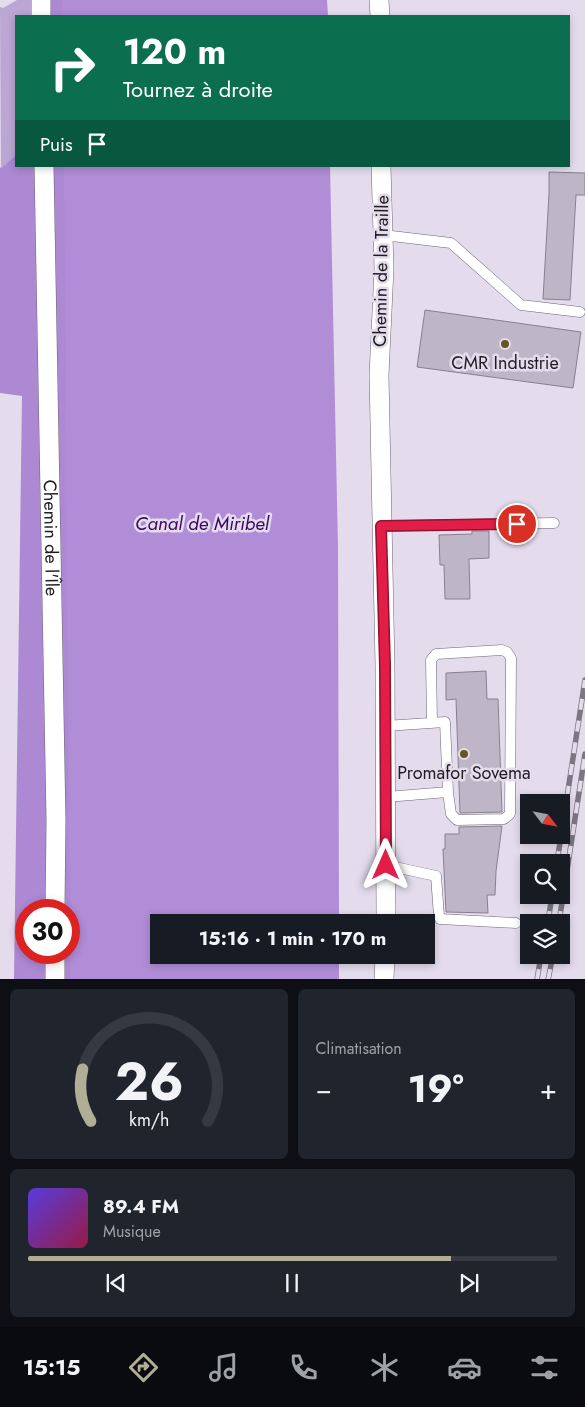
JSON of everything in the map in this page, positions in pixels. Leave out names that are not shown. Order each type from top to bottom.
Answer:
[{"type":"street","points":[[41,0],[41,15]]},
{"type":"street","points":[[380,0],[380,15]]},
{"type":"street","name":"Chemin de l'Île","points":[[44,167],[56,899]]},
{"type":"street","name":"Chemin de la Traille","points":[[382,167],[384,269],[379,376],[386,797],[386,914]]},
{"type":"street","points":[[55,979],[56,964]]},
{"type":"street","points":[[384,979],[385,964]]},
{"type":"lane","points":[[383,235],[451,243],[521,305],[580,312]]},
{"type":"lane","points":[[381,526],[554,523]]},
{"type":"lane","points":[[385,726],[432,723],[445,722],[448,792],[451,814],[457,820],[504,819],[510,814],[511,658],[507,652],[502,650],[436,654],[431,660],[432,723]]},
{"type":"lane","points":[[386,797],[448,792]]},
{"type":"lane","points":[[386,865],[436,876],[440,919],[516,923]]},
{"type":"shaded area","points":[[17,0],[38,0],[38,15],[15,15],[15,156],[1,168],[0,7],[3,8]]},
{"type":"shaded area","points":[[38,0],[83,0],[83,15],[38,15]]},
{"type":"shaded area","points":[[15,156],[15,167],[81,167],[75,899],[15,899],[22,396],[0,393],[0,167]]},
{"type":"shaded area","points":[[15,906],[15,964],[74,964],[74,979],[14,979]]},
{"type":"water","points":[[62,0],[327,0],[328,15],[62,15]]},
{"type":"water","name":"Canal de Miribel","points":[[64,167],[330,167],[338,549],[339,914],[150,914],[150,964],[339,964],[339,979],[70,979],[70,964],[80,964],[80,899],[69,899]]},
{"type":"building","points":[[549,172],[585,173],[585,195],[576,195],[570,300],[543,299]]},
{"type":"building","points":[[425,310],[581,332],[573,388],[417,367]]},
{"type":"building","points":[[472,531],[489,531],[489,558],[469,559],[470,599],[445,599],[444,565],[440,565],[439,535],[472,534]]},
{"type":"building","points":[[486,671],[487,699],[498,699],[502,812],[460,813],[456,699],[446,700],[446,673]]},
{"type":"building","points":[[502,826],[495,895],[487,895],[488,913],[446,912],[443,849],[445,849],[445,834],[459,834],[459,827]]},
{"type":"railway","points":[[558,854],[585,680]]},
{"type":"railway","points":[[560,914],[585,754]]},
{"type":"railway","points":[[549,914],[551,904]]},
{"type":"railway","points":[[537,979],[540,964]]},
{"type":"railway","points":[[548,979],[551,964]]},
{"type":"place","name":"CMR Industrie","points":[[505,344]]},
{"type":"place","name":"Promafor Sovema","points":[[464,754]]},
{"type":"route","points":[[386,865],[385,666],[381,526],[517,524]]}]
